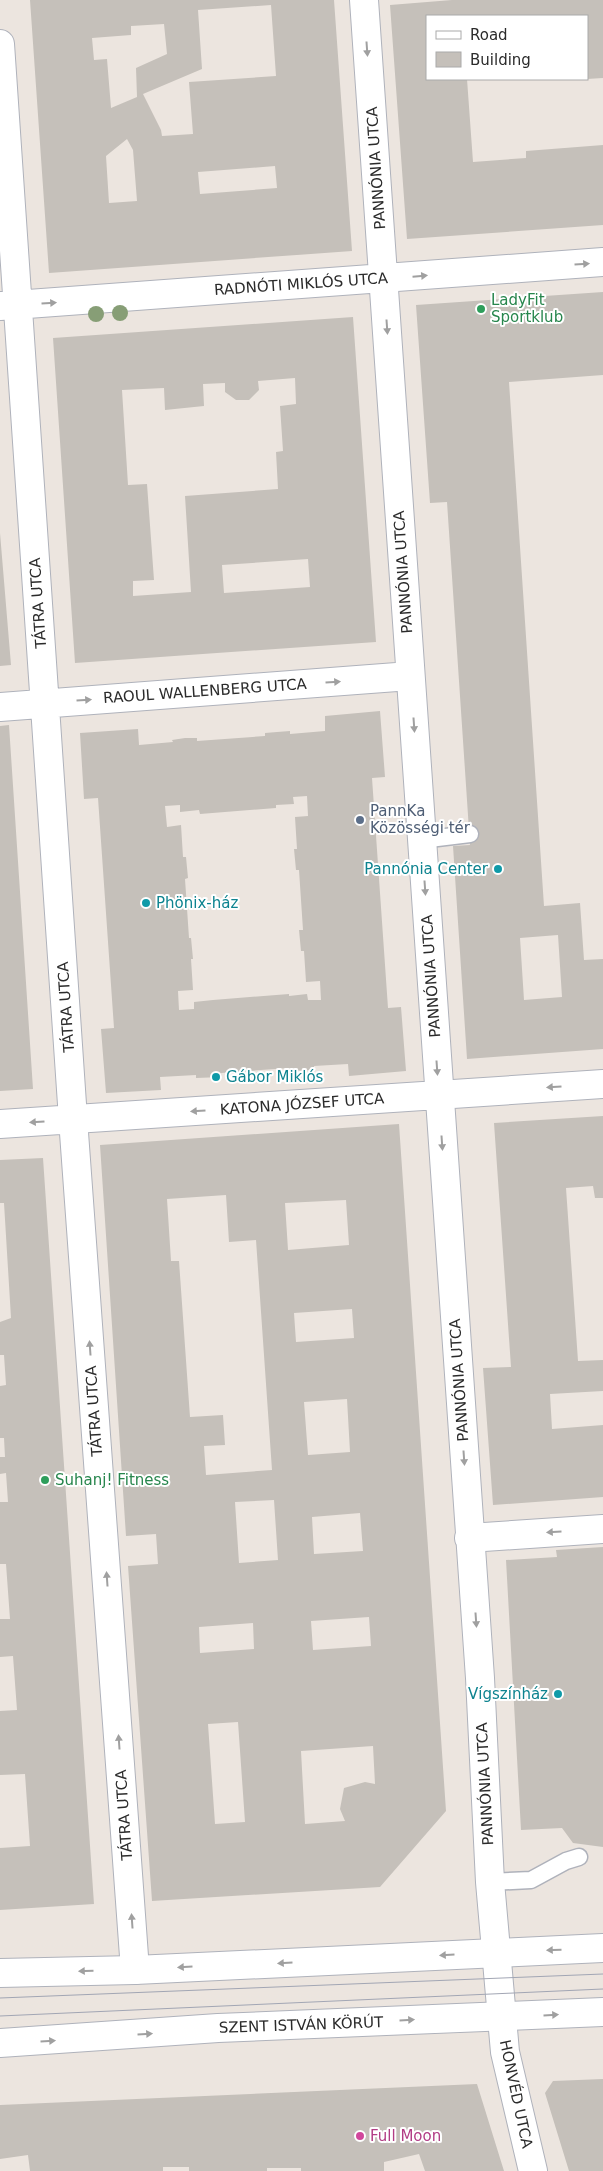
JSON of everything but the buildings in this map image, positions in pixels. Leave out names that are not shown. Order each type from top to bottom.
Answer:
[{"type":"street","name":"PANNÓNIA UTCA","points":[[364,0],[480,1678],[490,1882],[496,1952]]},
{"type":"street","name":"TÁTRA UTCA","points":[[0,44],[9,306],[45,703],[73,1119],[135,1970]]},
{"type":"street","name":"RADNÓTI MIKLÓS UTCA","points":[[9,306],[603,262]]},
{"type":"street","name":"RAOUL WALLENBERG UTCA","points":[[0,707],[410,676]]},
{"type":"street","name":"KATONA JÓZSEF UTCA","points":[[0,1124],[603,1084]]},
{"type":"street","points":[[469,1538],[603,1529]]},
{"type":"street","points":[[0,1973],[135,1970],[603,1948]]},
{"type":"street","name":"HONVÉD UTCA","points":[[496,1952],[505,2052],[533,2171]]},
{"type":"street","name":"SZENT ISTVÁN KÖRÚT","points":[[0,2043],[218,2028],[603,2012]]},
{"type":"lane","points":[[421,840],[470,834]]},
{"type":"lane","points":[[490,1882],[530,1880],[566,1861],[579,1857]]},
{"type":"tram line","points":[[0,1998],[603,1974]]},
{"type":"tram line","points":[[0,2016],[603,1989]]},
{"type":"place","name":"LadyFit Sportklub","points":[[481,309]]},
{"type":"place","name":"PannKa Közösségi tér","points":[[360,820]]},
{"type":"place","name":"Pannónia Center","points":[[498,869]]},
{"type":"place","name":"Phönix-ház","points":[[146,903]]},
{"type":"place","name":"Gábor Miklós","points":[[216,1077]]},
{"type":"place","name":"Suhanj! Fitness","points":[[45,1480]]},
{"type":"place","name":"Vígszínház","points":[[558,1694]]},
{"type":"place","name":"Full Moon","points":[[360,2136]]}]
